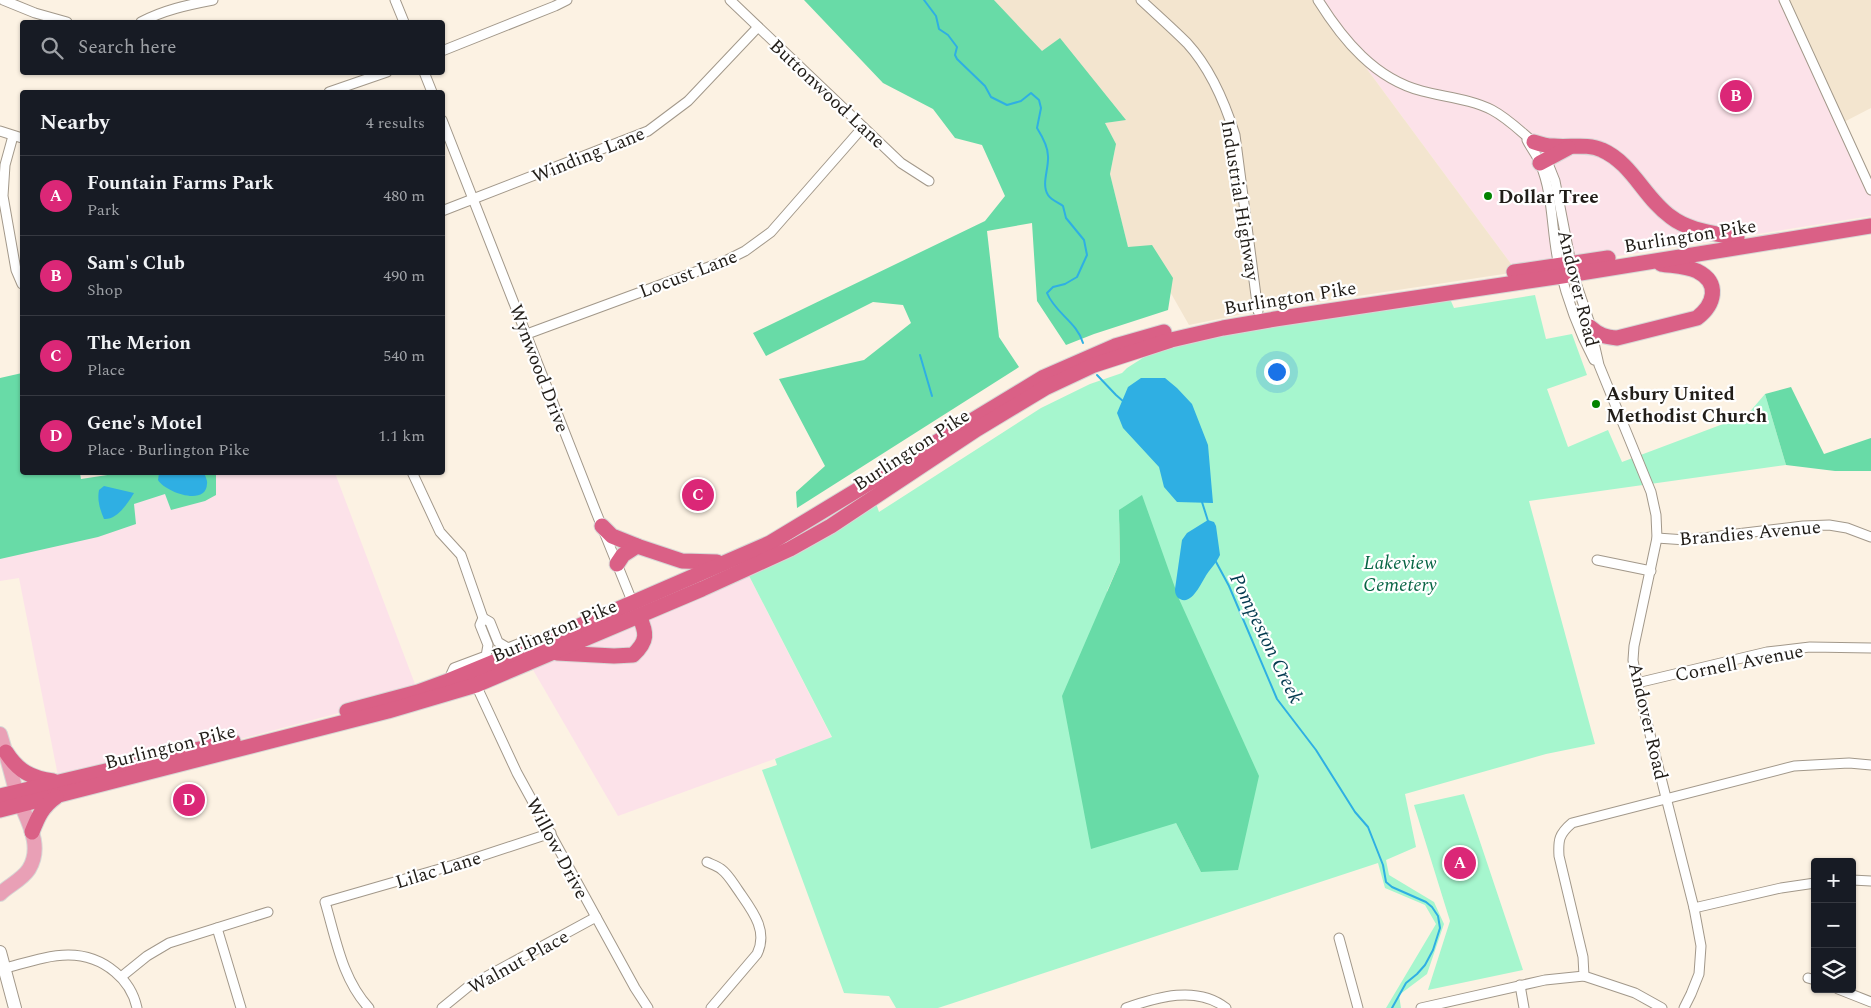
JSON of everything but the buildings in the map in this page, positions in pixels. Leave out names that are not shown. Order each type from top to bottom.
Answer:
[{"type":"highway","points":[[1529,139],[1553,146],[1601,149],[1613,155],[1662,211],[1672,219],[1695,228],[1737,238]]},
{"type":"highway","points":[[1544,160],[1574,146]]},
{"type":"highway","name":"Burlington Pike","points":[[0,810],[19,798],[418,692],[540,643],[754,566],[811,538],[977,429],[1046,388],[1094,365],[1171,340],[1223,328],[1871,216]]},
{"type":"highway","name":"Burlington Pike","points":[[61,787],[168,768],[379,713],[476,684],[553,652],[726,562],[770,543],[1000,402],[1067,366],[1115,346],[1180,327],[1258,312],[1566,270],[1643,262],[1871,226]]},
{"type":"highway","points":[[1590,327],[1605,337],[1617,338],[1697,318],[1707,310],[1713,298],[1711,288],[1707,280],[1697,271],[1685,267],[1643,262]]},
{"type":"highway","points":[[602,526],[612,536],[682,562],[726,562]]},
{"type":"highway","points":[[617,564],[622,555],[637,546]]},
{"type":"highway","points":[[553,652],[614,656],[633,655],[642,647],[646,637],[636,609]]},
{"type":"highway","points":[[6,752],[12,761],[28,775],[61,787],[40,812],[32,832]]},
{"type":"highway","name":"Burlington Pike","points":[[0,796],[19,798]]},
{"type":"main road","points":[[0,734],[19,798],[32,832],[34,855],[29,870],[17,881],[2,888]]},
{"type":"main road","points":[[0,952],[15,1008]]},
{"type":"street","points":[[3,0],[35,13],[60,20]]},
{"type":"street","points":[[144,20],[174,8],[213,0]]},
{"type":"street","points":[[395,0],[403,20]]},
{"type":"street","points":[[445,50],[567,0]]},
{"type":"street","name":"Buttonwood Lane","points":[[730,0],[901,163],[929,181]]},
{"type":"street","name":"Industrial Highway","points":[[1141,0],[1188,44],[1205,67],[1228,111],[1235,135],[1258,312]]},
{"type":"street","name":"Andover Road","points":[[1318,0],[1349,45],[1368,62],[1413,89],[1491,109],[1510,121],[1529,139],[1544,160],[1555,181],[1574,318],[1603,378],[1651,492],[1656,515],[1657,538],[1634,646],[1634,660],[1637,683],[1694,908],[1701,946],[1699,974],[1684,1008]]},
{"type":"street","points":[[1784,0],[1871,190]]},
{"type":"street","name":"Winding Lane","points":[[445,210],[648,131],[688,101],[758,27]]},
{"type":"street","points":[[335,90],[378,75]]},
{"type":"street","points":[[425,75],[431,90]]},
{"type":"street","name":"Locust Lane","points":[[527,334],[725,261],[745,251],[771,232],[863,127]]},
{"type":"street","name":"Wynwood Drive","points":[[445,128],[636,609]]},
{"type":"street","points":[[0,131],[20,138]]},
{"type":"street","points":[[13,136],[6,165],[3,196],[16,270],[20,279]]},
{"type":"street","name":"Andover Road","points":[[1566,270],[1590,327],[1603,378]]},
{"type":"street","points":[[413,475],[440,532],[461,555],[483,618],[490,622],[498,642],[508,648],[528,640],[540,643]]},
{"type":"street","name":"Brandies Avenue","points":[[1657,538],[1686,540],[1803,526],[1847,528],[1871,537]]},
{"type":"street","points":[[1597,560],[1651,571]]},
{"type":"street","points":[[448,681],[454,668],[486,656],[488,645],[480,625],[483,618]]},
{"type":"street","name":"Cornell Avenue","points":[[1637,683],[1767,652],[1810,647],[1871,648]]},
{"type":"street","name":"Willow Drive","points":[[476,684],[517,773],[648,1008]]},
{"type":"street","points":[[1584,976],[1582,957],[1559,856],[1558,843],[1562,832],[1572,823],[1794,766],[1849,763],[1871,765]]},
{"type":"street","name":"Lilac Lane","points":[[368,1008],[352,985],[345,969],[325,902],[457,864],[551,833]]},
{"type":"street","points":[[707,862],[720,868],[728,877],[757,918],[761,935],[760,948],[757,954],[711,1008]]},
{"type":"street","points":[[1856,880],[1871,881]]},
{"type":"street","points":[[1694,908],[1811,883]]},
{"type":"street","points":[[121,977],[147,956],[169,943],[268,912]]},
{"type":"street","name":"Walnut Place","points":[[442,1008],[469,986],[596,917]]},
{"type":"street","points":[[217,928],[242,1008]]},
{"type":"street","points":[[1339,938],[1358,1008]]},
{"type":"street","points":[[5,968],[68,954],[93,958],[108,966],[121,977],[132,992],[137,1008]]},
{"type":"street","points":[[1421,1008],[1545,980],[1584,976],[1635,993],[1662,1008]]},
{"type":"street","points":[[1520,985],[1524,1008]]},
{"type":"street","points":[[1848,993],[1871,1002]]},
{"type":"street","points":[[1126,1008],[1168,996],[1191,994],[1210,999],[1226,1008]]},
{"type":"shaded area","points":[[994,0],[1318,0],[1327,15],[1517,272],[1258,311],[1189,325],[1144,246],[1128,248],[1110,174],[1115,149],[1113,139],[1105,123],[1111,122],[1051,45],[1042,52]]},
{"type":"shaded area","points":[[1318,0],[1784,0],[1871,188],[1871,216],[1517,272],[1327,15]]},
{"type":"shaded area","points":[[1784,0],[1871,0],[1871,108],[1840,124]]},
{"type":"shaded area","points":[[151,475],[336,475],[418,692],[233,741],[59,781],[19,578],[0,581],[0,551]]},
{"type":"shaded area","points":[[746,570],[832,738],[618,816],[529,663]]},
{"type":"green space","points":[[804,0],[994,0],[1042,51],[1060,38],[1126,120],[1105,123],[1116,144],[1110,174],[1128,247],[1152,245],[1173,278],[1168,310],[1066,345],[1037,301],[1032,223],[987,231],[999,337],[1019,367],[797,508],[796,492],[825,466],[779,379],[864,360],[911,323],[903,305],[873,302],[766,356],[753,333],[985,221],[1005,196],[982,145],[955,138],[933,109],[883,83]]},
{"type":"green space","name":"Lakeview Cemetery","points":[[1447,292],[1454,308],[1535,295],[1546,339],[1572,334],[1587,375],[1547,389],[1568,447],[1608,430],[1622,462],[1747,415],[1765,394],[1786,465],[1529,501],[1595,744],[1546,754],[1405,794],[1416,847],[1386,860],[1389,875],[1434,902],[1444,924],[1427,974],[1399,995],[1401,1008],[1386,1008],[1436,924],[1425,905],[1385,888],[1378,863],[938,1008],[896,1008],[889,996],[844,993],[762,770],[777,765],[775,759],[832,737],[746,570],[874,497],[879,512],[1041,408],[1090,384],[1122,373],[1171,340]],"holes":[[[1119,520],[1201,872],[1176,823],[1107,591],[1120,562]]]},
{"type":"green space","points":[[20,373],[20,475],[80,475],[81,479],[107,475],[216,475],[216,495],[205,501],[171,510],[165,494],[134,504],[136,524],[98,537],[0,559],[0,378]]},
{"type":"green space","points":[[1791,387],[1824,454],[1871,438],[1871,471],[1835,471],[1786,465],[1765,394]]},
{"type":"green space","points":[[1142,495],[1179,599],[1259,776],[1238,870],[1201,872],[1176,823],[1091,849],[1062,696],[1120,562],[1119,510]]},
{"type":"green space","points":[[1464,794],[1523,970],[1428,990],[1450,921],[1414,805]]},
{"type":"water","points":[[1141,378],[1165,378],[1192,404],[1208,445],[1213,503],[1177,502],[1164,487],[1159,467],[1123,428],[1117,413],[1128,387]]},
{"type":"water","points":[[159,475],[205,475],[207,483],[205,491],[200,495],[193,496],[176,493],[162,485],[158,480]]},
{"type":"water","points":[[104,486],[134,493],[118,514],[109,519],[104,519],[98,497],[99,490]]},
{"type":"water","points":[[1208,520],[1214,522],[1216,526],[1220,555],[1192,596],[1189,599],[1180,599],[1176,595],[1175,589],[1182,540],[1187,533]]},
{"type":"waterway","name":"Pompeston Creek","points":[[924,0],[936,16],[939,29],[948,35],[957,47],[955,55],[957,59],[985,86],[991,97],[1007,105],[1021,101],[1031,93],[1039,100],[1041,108],[1037,128],[1048,153],[1045,181],[1046,191],[1051,199],[1063,206],[1066,218],[1084,240],[1087,255],[1077,277],[1065,284],[1053,287],[1047,293],[1055,306],[1076,329],[1083,343]]},
{"type":"waterway","points":[[920,355],[932,396]]},
{"type":"waterway","name":"Pompeston Creek","points":[[1097,375],[1124,402]]},
{"type":"waterway","name":"Pompeston Creek","points":[[1202,502],[1208,521]]},
{"type":"waterway","name":"Pompeston Creek","points":[[1215,560],[1229,586],[1277,699],[1316,750],[1355,812],[1368,827],[1383,865],[1386,882],[1392,887],[1426,902],[1438,916],[1440,928],[1433,950],[1425,965],[1406,983],[1392,1008]]},
{"type":"place","name":"Sam's Club","points":[[1736,96]]},
{"type":"place","name":"Dollar Tree","points":[[1488,196]]},
{"type":"place","name":"Asbury United Methodist Church","points":[[1596,404]]},
{"type":"place","name":"The Merion","points":[[698,495]]},
{"type":"place","name":"Gene's Motel","points":[[189,800]]},
{"type":"place","name":"Fountain Farms Park","points":[[1460,863]]}]
